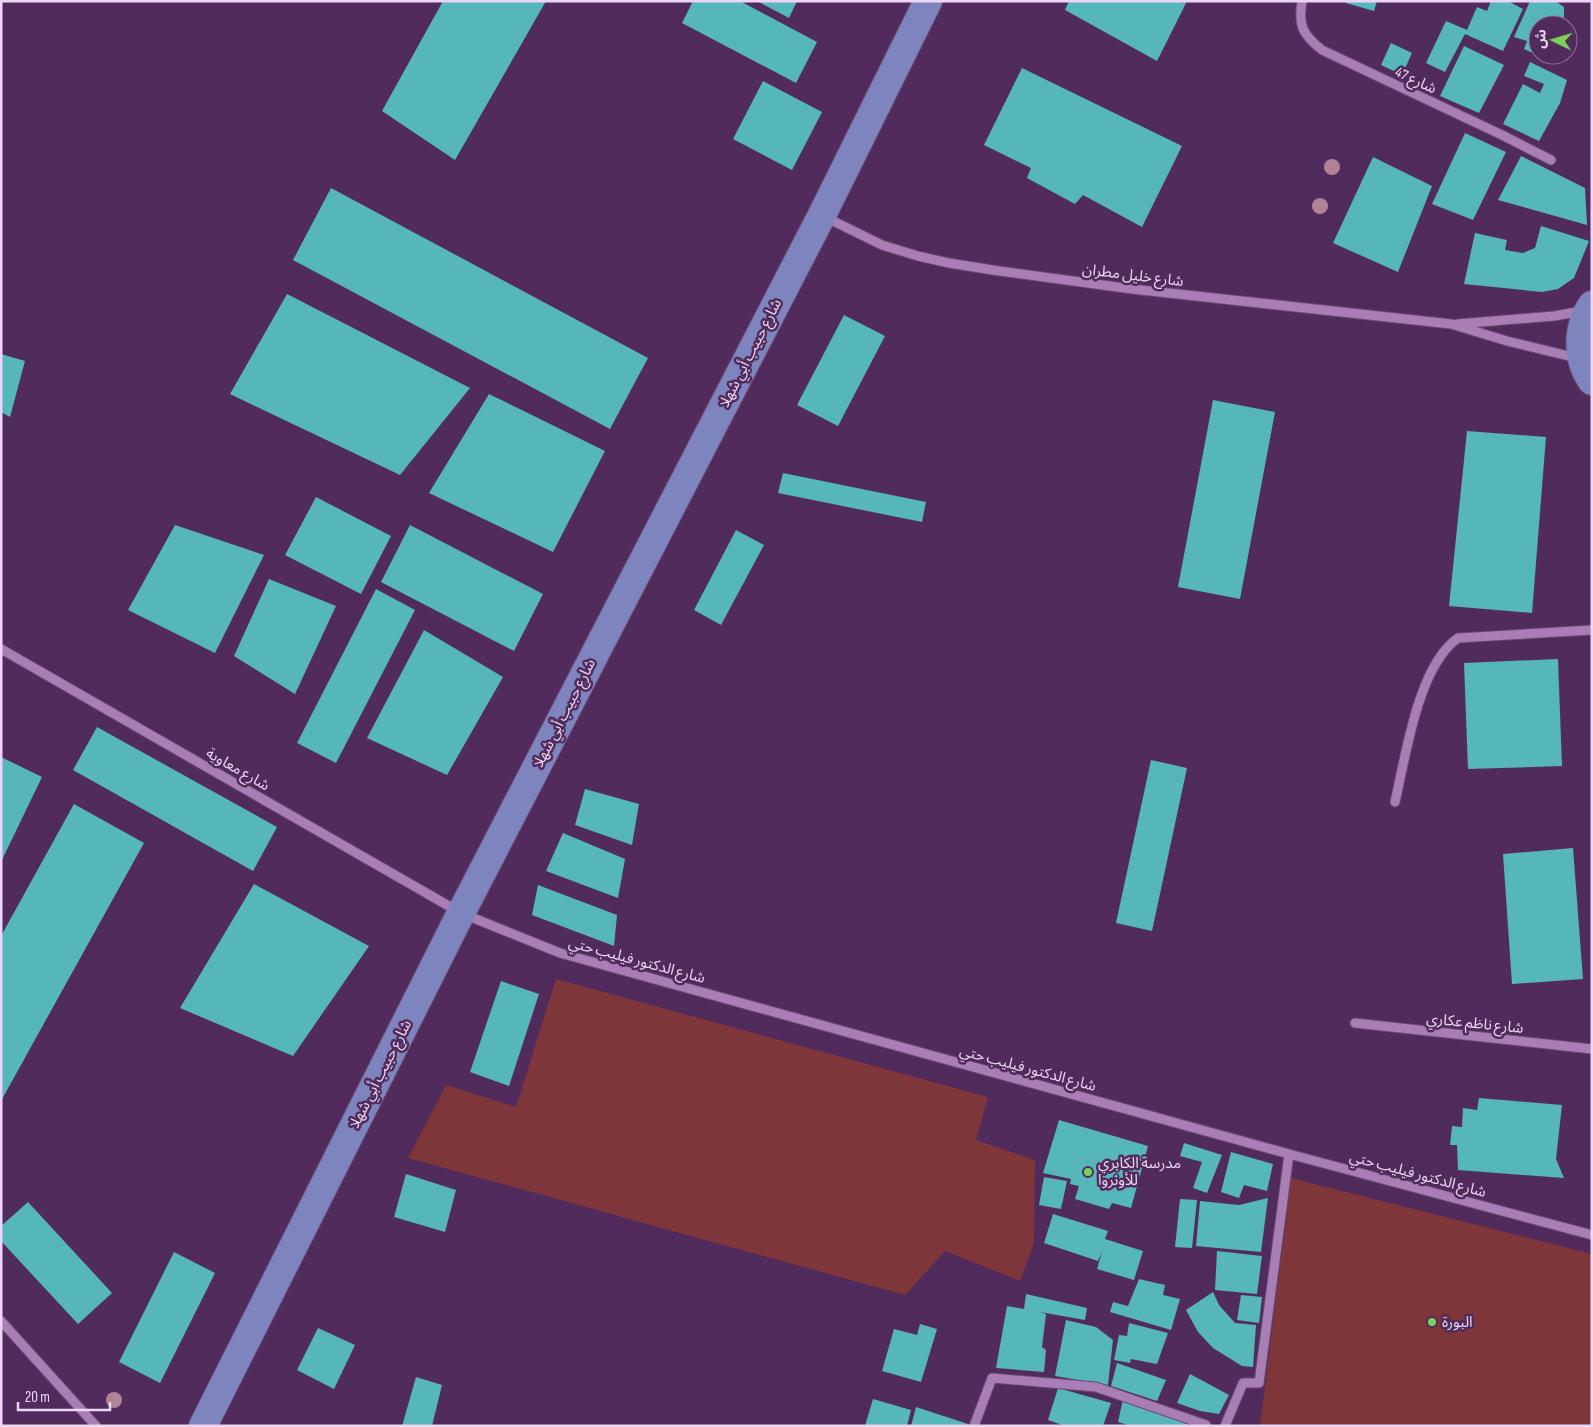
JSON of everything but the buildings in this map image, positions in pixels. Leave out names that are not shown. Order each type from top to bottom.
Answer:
[{"type":"main road","name":"شارع حبيب أبي شهلا","points":[[203,1426],[461,913],[822,215],[928,1]]},
{"type":"main road","points":[[1587,370],[1580,347],[1581,334],[1590,308]]},
{"type":"street","name":"شارع 47","points":[[1302,1],[1300,20],[1303,31],[1310,41],[1322,50],[1551,160]]},
{"type":"street","name":"شارع خليل مطران","points":[[822,215],[882,245],[918,256],[966,266],[1132,289],[1451,324],[1554,316],[1590,308]]},
{"type":"street","name":"شارع خليل مطران","points":[[1451,324],[1587,370]]},
{"type":"street","points":[[1395,802],[1419,701],[1437,660],[1448,645],[1458,638],[1592,630]]},
{"type":"street","name":"شارع معاوية","points":[[1,649],[461,913]]},
{"type":"street","name":"شارع الدكتور فيليب حتي","points":[[461,913],[560,953],[1289,1154],[1592,1234]]},
{"type":"street","name":"شارع ناظم عكاري","points":[[1355,1023],[1592,1049]]},
{"type":"street","points":[[1225,1426],[1243,1383],[1259,1383],[1289,1154]]},
{"type":"street","points":[[1,1321],[96,1426]]},
{"type":"street","points":[[974,1426],[992,1378],[1096,1387],[1207,1425]]},
{"type":"shaded area","points":[[556,979],[988,1097],[976,1140],[1035,1160],[1034,1243],[1020,1281],[945,1251],[905,1295],[408,1158],[446,1085],[516,1107]]},
{"type":"shaded area","name":"البورة","points":[[1291,1178],[1592,1254],[1592,1426],[1260,1426]]},
{"type":"place","name":"مدرسة الكابري للأونروا","points":[[1088,1172]]},
{"type":"place","name":"البورة","points":[[1432,1322]]}]
